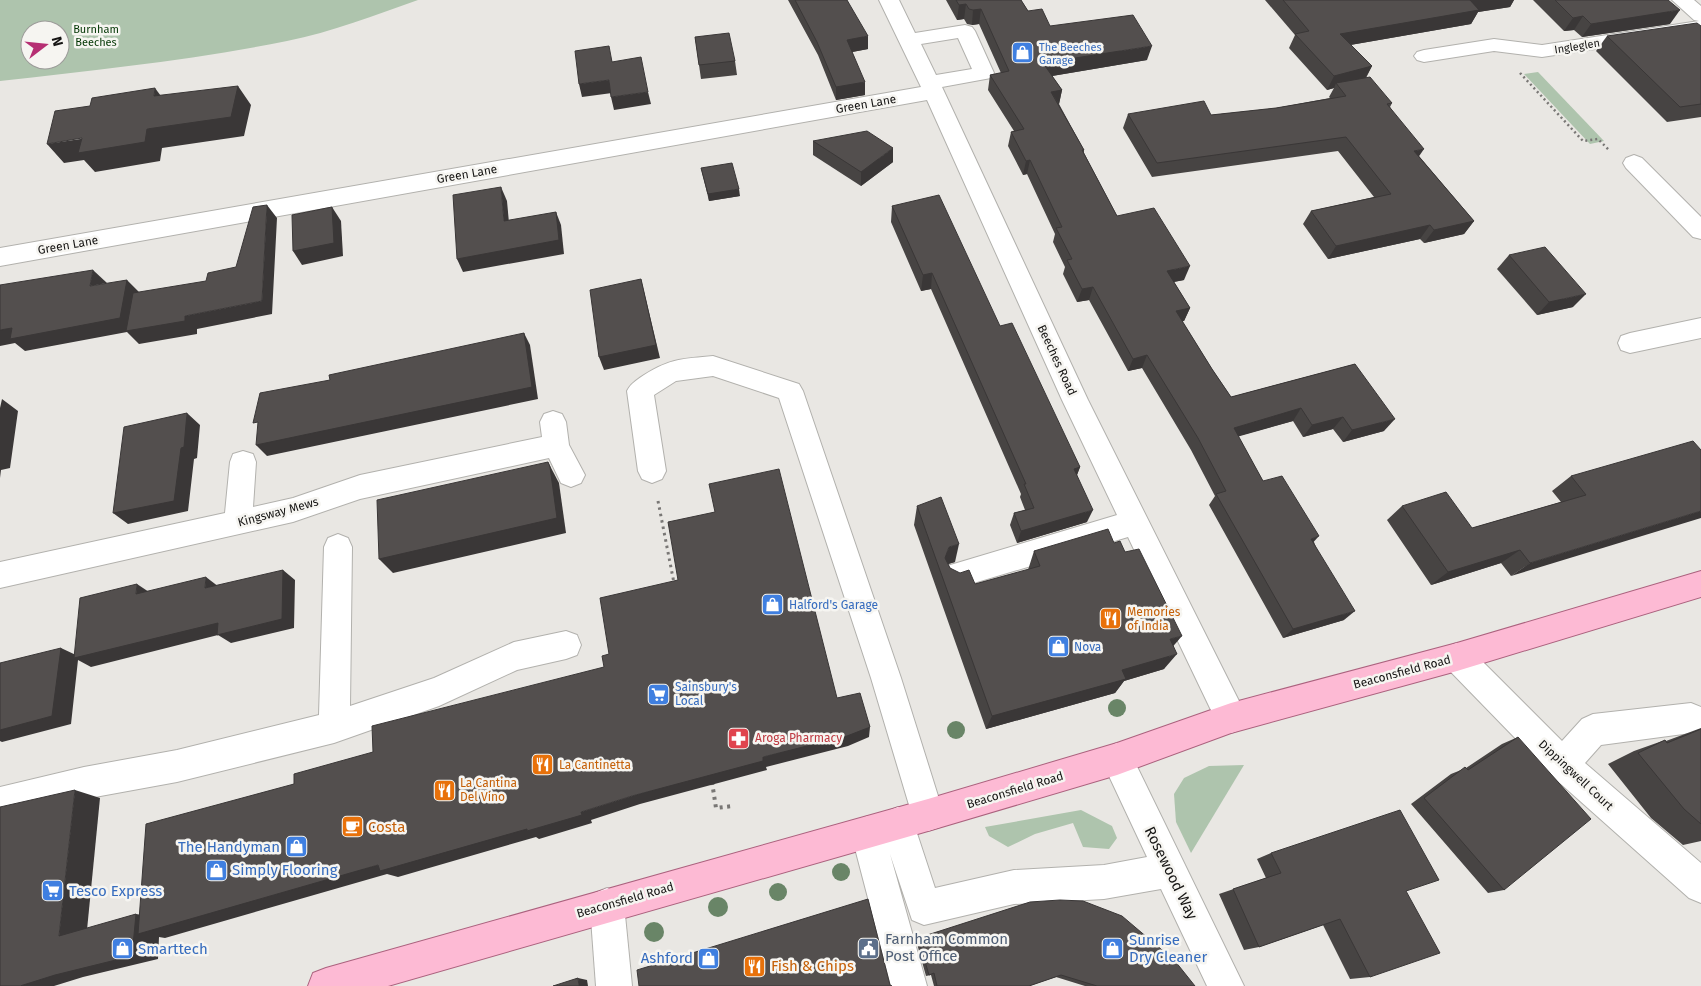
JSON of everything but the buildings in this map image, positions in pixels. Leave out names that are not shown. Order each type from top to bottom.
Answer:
[{"type":"main road","name":"Beaconsfield Road","points":[[326,986],[898,824],[1117,759],[1231,718],[1456,658],[1701,584]]},
{"type":"street","name":"Beeches Road","points":[[889,0],[1075,400],[1231,718]]},
{"type":"street","points":[[1682,0],[1701,16]]},
{"type":"street","name":"Ingleglen","points":[[1424,56],[1494,45],[1542,51],[1701,27]]},
{"type":"street","name":"Green Lane","points":[[0,257],[931,87],[984,73],[965,31],[908,40]]},
{"type":"street","points":[[1634,164],[1701,231]]},
{"type":"street","points":[[1630,343],[1701,328]]},
{"type":"street","points":[[652,471],[640,391],[671,371],[713,366],[790,391],[882,669],[898,824],[909,986]]},
{"type":"street","name":"Kingsway Mews","points":[[0,575],[292,510],[360,488],[554,434],[571,475]]},
{"type":"street","points":[[238,523],[243,462]]},
{"type":"street","points":[[957,575],[1135,522]]},
{"type":"street","points":[[334,727],[338,547]]},
{"type":"street","points":[[0,803],[84,783],[177,766],[334,727],[439,691],[514,656],[566,645]]},
{"type":"street","name":"Dippingwell Court","points":[[1456,658],[1563,764],[1701,886]]},
{"type":"street","points":[[1563,764],[1593,730],[1691,718]]},
{"type":"street","name":"Rosewood Way","points":[[1117,759],[1226,986]]},
{"type":"street","points":[[898,824],[924,908],[1014,887],[1104,882],[1170,870]]},
{"type":"street","points":[[607,905],[614,986]]},
{"type":"path","points":[[1494,45],[1583,141],[1598,139],[1611,151],[1634,164]]},
{"type":"path","points":[[652,471],[674,584]]},
{"type":"path","points":[[710,776],[716,808],[733,806]]},
{"type":"green space","name":"Burnham Beeches","points":[[0,0],[418,0],[337,28],[287,41],[252,48],[108,69],[0,81]]},
{"type":"green space","points":[[1538,72],[1604,141],[1590,144],[1524,74]]},
{"type":"green space","points":[[1244,765],[1191,853],[1176,822],[1174,794],[1184,778],[1209,766]]},
{"type":"green space","points":[[1081,810],[1112,826],[1117,838],[1109,849],[1083,847],[1073,823],[1035,834],[1008,847],[989,836],[985,827]]},
{"type":"place","name":"The Beeches Garage","points":[[1023,53]]},
{"type":"place","name":"Halford's Garage","points":[[773,605]]},
{"type":"place","name":"Memories of India","points":[[1111,619]]},
{"type":"place","name":"Nova","points":[[1058,647]]},
{"type":"place","name":"Sainsbury's Local","points":[[659,694]]},
{"type":"place","name":"Aroga Pharmacy","points":[[739,738]]},
{"type":"place","name":"La Cantinetta","points":[[543,765]]},
{"type":"place","name":"La Cantina Del Vino","points":[[444,790]]},
{"type":"place","name":"Costa","points":[[352,827]]},
{"type":"place","name":"The Handyman","points":[[296,847]]},
{"type":"place","name":"Simply Flooring","points":[[216,870]]},
{"type":"place","name":"Tesco Express","points":[[53,891]]},
{"type":"place","name":"Farnham Common Post Office","points":[[869,948]]},
{"type":"place","name":"Smarttech","points":[[122,949]]},
{"type":"place","name":"Sunrise Dry Cleaner","points":[[1113,949]]},
{"type":"place","name":"Ashford","points":[[709,958]]},
{"type":"place","name":"Fish & Chips","points":[[755,966]]}]
